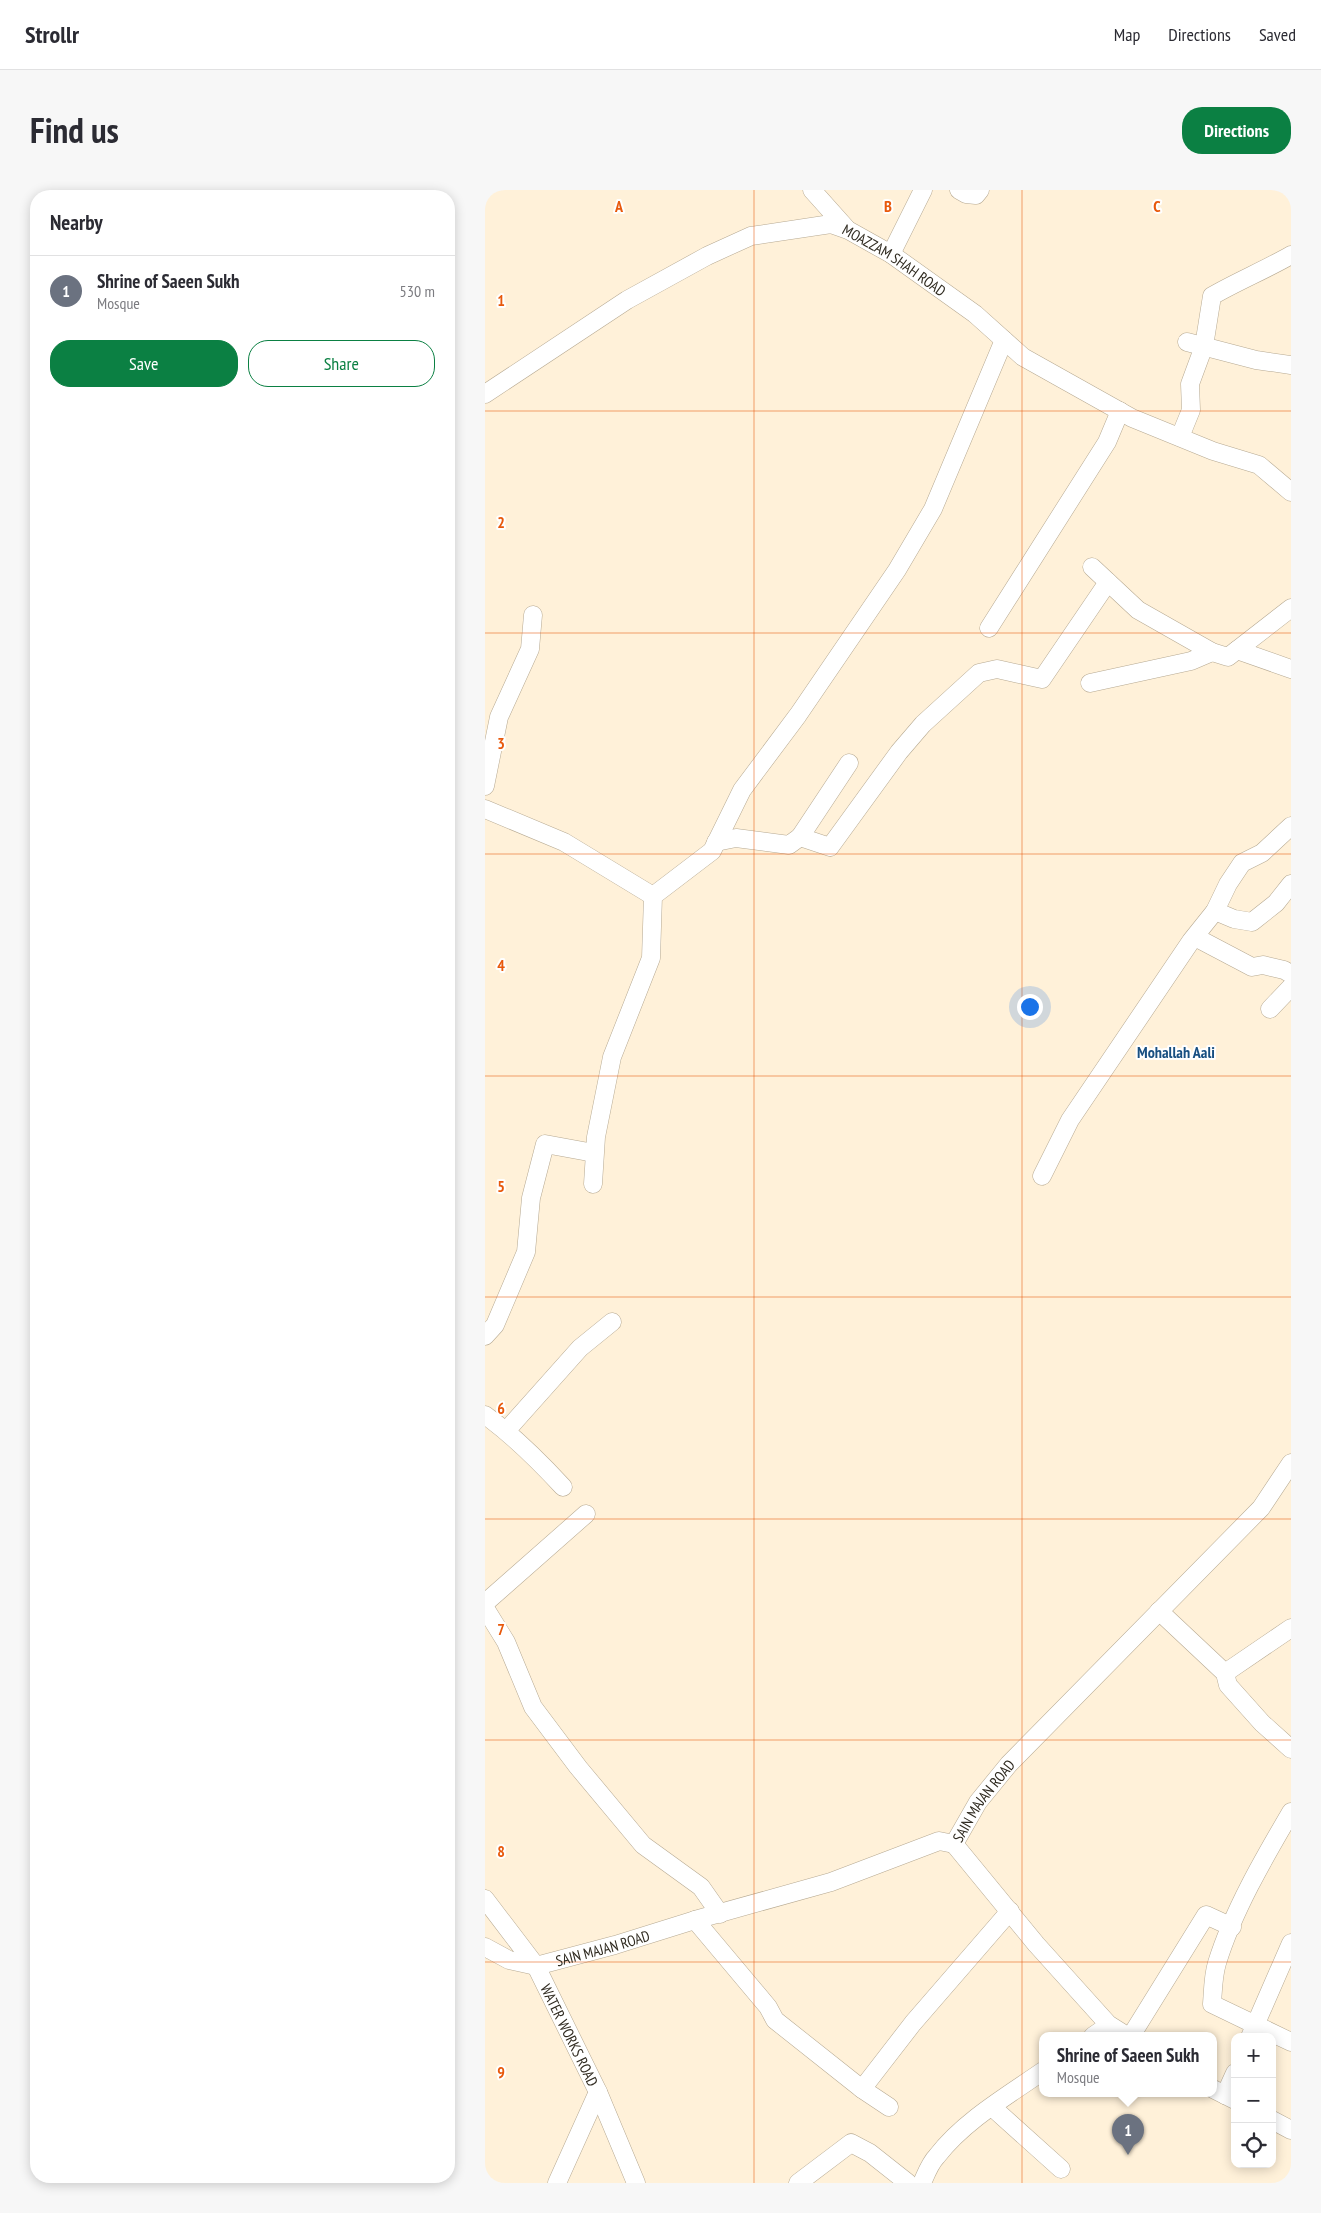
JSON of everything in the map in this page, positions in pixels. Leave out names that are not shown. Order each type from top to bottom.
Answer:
[{"type":"street","points":[[812,190],[848,230]]},
{"type":"street","points":[[891,254],[923,190]]},
{"type":"street","points":[[959,190],[966,194],[976,195],[980,190]]},
{"type":"street","name":"MOAZZAM SHAH ROAD","points":[[485,394],[627,300],[707,256],[751,236],[831,224],[848,230],[891,254],[975,314],[1023,357],[1120,411],[1213,451],[1259,465],[1291,492]]},
{"type":"street","points":[[1179,437],[1191,410],[1190,384],[1196,344],[1212,296],[1239,280],[1270,267],[1291,255]]},
{"type":"street","points":[[653,896],[712,850],[742,790],[892,578],[933,509],[1003,340]]},
{"type":"street","points":[[1196,344],[1256,360],[1291,365]]},
{"type":"street","points":[[989,628],[1107,442],[1120,411]]},
{"type":"street","points":[[1092,567],[1138,610],[1212,652],[1228,657],[1291,608]]},
{"type":"street","points":[[800,837],[829,847],[899,752],[923,724],[979,673],[997,670],[1042,679],[1108,582]]},
{"type":"street","points":[[485,786],[499,717],[530,649],[533,615]]},
{"type":"street","points":[[1237,650],[1291,669]]},
{"type":"street","points":[[1090,683],[1191,661],[1212,652]]},
{"type":"street","points":[[716,842],[736,838],[789,845],[800,837],[849,763]]},
{"type":"street","points":[[485,809],[564,842],[653,896]]},
{"type":"street","points":[[1042,1176],[1070,1120],[1195,937],[1215,911],[1228,884],[1242,863],[1263,853],[1291,826]]},
{"type":"street","points":[[1215,911],[1234,919],[1252,922],[1276,903],[1291,884]]},
{"type":"street","points":[[593,1184],[594,1153],[612,1057],[651,958],[653,896]]},
{"type":"street","points":[[1195,937],[1252,967],[1263,965],[1284,970],[1291,974]]},
{"type":"street","points":[[1270,1009],[1291,987]]},
{"type":"street","points":[[485,1336],[495,1325],[525,1252],[531,1198],[545,1144],[594,1153]]},
{"type":"street","points":[[507,1431],[580,1348],[612,1322]]},
{"type":"street","points":[[485,1415],[507,1431],[563,1487]]},
{"type":"street","name":"SAIN MAJAN ROAD","points":[[536,1966],[831,1882],[939,1841],[954,1844],[978,1802],[1009,1764],[1261,1508],[1291,1463]]},
{"type":"street","points":[[485,1604],[586,1514]]},
{"type":"street","points":[[485,1608],[506,1642],[533,1707],[578,1767],[643,1845],[701,1886],[720,1914]]},
{"type":"street","points":[[1159,1611],[1225,1673],[1228,1685],[1262,1723],[1291,1749]]},
{"type":"street","points":[[1225,1673],[1291,1628]]},
{"type":"street","points":[[1291,1812],[1259,1867],[1217,1964],[1212,2004],[1253,2031],[1291,2042]]},
{"type":"street","points":[[954,1844],[1036,1944],[1108,2024],[1121,2032]]},
{"type":"street","name":"WATER WORKS ROAD","points":[[485,1899],[536,1966],[598,2092],[635,2183]]},
{"type":"street","points":[[862,2089],[913,2022],[1010,1911]]},
{"type":"street","points":[[1133,2032],[1206,1915],[1232,1928]]},
{"type":"street","points":[[695,1920],[768,2007],[775,2020],[862,2089],[889,2107]]},
{"type":"street","points":[[1253,2031],[1291,1943]]},
{"type":"street","points":[[485,1947],[509,1960],[536,1966]]},
{"type":"street","points":[[1099,2032],[1109,2025]]},
{"type":"street","points":[[922,2183],[936,2156],[955,2136],[1039,2074]]},
{"type":"street","points":[[1224,2095],[1232,2078]]},
{"type":"street","points":[[557,2183],[598,2092]]},
{"type":"street","points":[[992,2107],[1061,2169]]},
{"type":"street","points":[[1276,2122],[1291,2130]]},
{"type":"street","points":[[798,2183],[851,2143],[870,2153],[909,2183]]},
{"type":"place","name":"Shrine of Saeen Sukh","points":[[1128,2155]]},
{"type":"district","name":"Mohallah Aali","points":[[1176,1052]]}]
